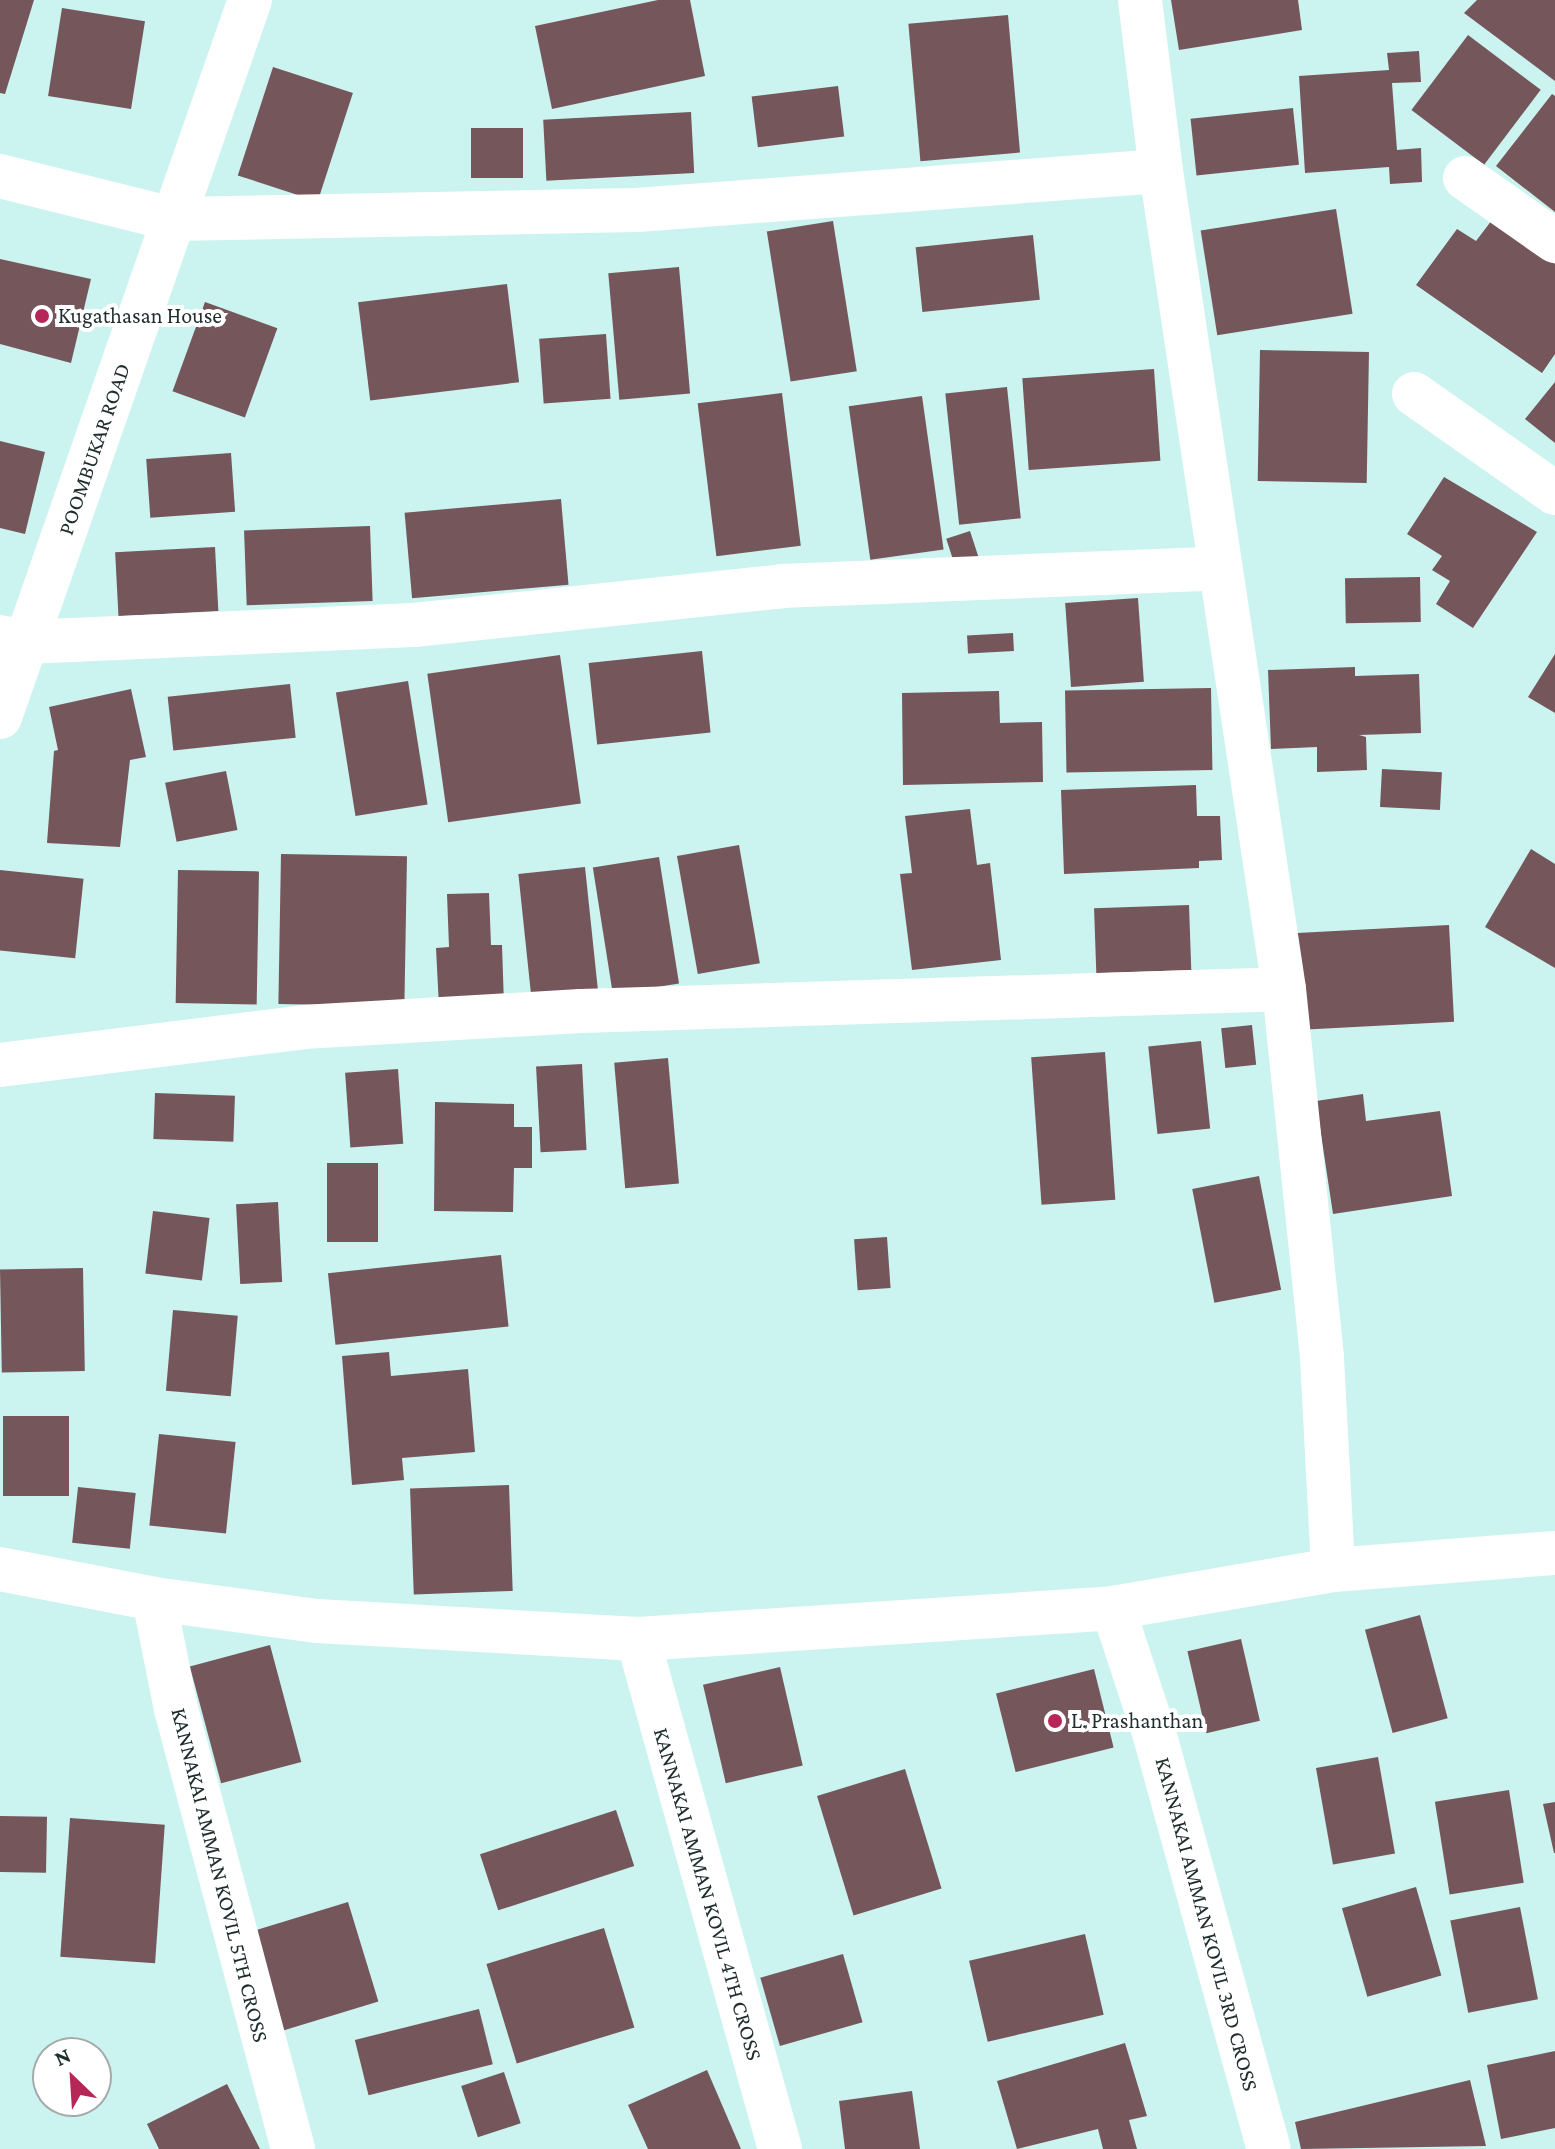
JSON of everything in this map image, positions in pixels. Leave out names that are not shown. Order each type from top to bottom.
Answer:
[{"type":"street","name":"POOMBUKAR ROAD","points":[[0,717],[13,639],[173,219],[250,0]]},
{"type":"street","points":[[1140,0],[1161,171],[1284,989],[1322,1358],[1333,1570]]},
{"type":"street","points":[[0,176],[173,219],[637,210],[1161,171]]},
{"type":"street","points":[[1465,178],[1555,241]]},
{"type":"street","points":[[1414,394],[1555,493]]},
{"type":"street","points":[[13,639],[414,625],[782,586],[1221,568]]},
{"type":"street","points":[[0,1065],[303,1027],[581,1011],[1284,989]]},
{"type":"street","points":[[0,1569],[154,1599],[317,1621],[638,1639],[1113,1608],[1333,1570],[1555,1553]]},
{"type":"street","name":"KANNAKAI AMMAN KOVIL 5TH CROSS","points":[[154,1599],[176,1709],[293,2149]]},
{"type":"street","name":"KANNAKAI AMMAN KOVIL 3RD CROSS","points":[[1113,1608],[1155,1736],[1269,2149]]},
{"type":"street","name":"KANNAKAI AMMAN KOVIL 4TH CROSS","points":[[638,1639],[780,2149]]},
{"type":"building","points":[[0,0],[34,0],[5,94],[0,93]]},
{"type":"building","points":[[658,0],[690,0],[705,76],[552,109],[535,26]]},
{"type":"building","points":[[1171,0],[1298,0],[1302,30],[1179,50]]},
{"type":"building","points":[[1477,0],[1555,0],[1555,81],[1464,13]]},
{"type":"building","points":[[62,8],[145,21],[131,109],[48,96]]},
{"type":"building","points":[[1008,15],[1020,152],[920,161],[908,24]]},
{"type":"building","points":[[1468,35],[1541,90],[1484,165],[1411,110]]},
{"type":"building","points":[[1419,51],[1421,82],[1392,83],[1397,150],[1421,148],[1422,182],[1390,184],[1389,167],[1305,173],[1299,76],[1389,70],[1387,53]]},
{"type":"building","points":[[273,67],[353,93],[318,201],[238,175]]},
{"type":"building","points":[[838,86],[844,137],[758,147],[752,97]]},
{"type":"building","points":[[1552,94],[1555,96],[1555,212],[1496,166]]},
{"type":"building","points":[[1293,108],[1299,165],[1197,175],[1191,119]]},
{"type":"building","points":[[691,112],[694,173],[546,181],[543,120]]},
{"type":"building","points":[[471,128],[523,128],[523,178],[471,178]]},
{"type":"building","points":[[1336,209],[1353,314],[1217,335],[1201,230]]},
{"type":"building","points":[[1492,220],[1555,264],[1555,354],[1542,373],[1416,285],[1457,229],[1476,241]]},
{"type":"building","points":[[833,221],[857,371],[791,382],[767,231]]},
{"type":"building","points":[[1033,235],[1040,300],[922,312],[916,247]]},
{"type":"building","name":"Kugathasan House","points":[[0,259],[91,279],[71,363],[0,344]]},
{"type":"building","points":[[679,267],[690,394],[619,400],[608,273]]},
{"type":"building","points":[[507,284],[519,382],[370,401],[358,302]]},
{"type":"building","points":[[205,302],[277,328],[245,418],[173,391]]},
{"type":"building","points":[[606,334],[611,399],[544,404],[539,339]]},
{"type":"building","points":[[1260,350],[1369,352],[1367,483],[1258,481]]},
{"type":"building","points":[[1154,369],[1160,461],[1029,470],[1022,378]]},
{"type":"building","points":[[1555,382],[1555,443],[1525,419]]},
{"type":"building","points":[[1007,387],[1021,518],[959,525],[945,393]]},
{"type":"building","points":[[782,393],[801,546],[716,556],[698,403]]},
{"type":"building","points":[[922,396],[944,549],[870,560],[849,406]]},
{"type":"building","points":[[0,441],[45,452],[25,534],[0,528]]},
{"type":"building","points":[[231,453],[235,512],[150,518],[146,459]]},
{"type":"building","points":[[1444,477],[1537,532],[1473,628],[1436,604],[1450,581],[1432,570],[1442,556],[1407,534]]},
{"type":"building","points":[[561,499],[568,585],[412,598],[405,513]]},
{"type":"building","points":[[370,526],[373,601],[247,605],[244,530]]},
{"type":"building","points":[[970,531],[979,559],[955,566],[946,539]]},
{"type":"building","points":[[215,547],[218,611],[118,616],[115,552]]},
{"type":"building","points":[[1420,577],[1421,622],[1346,623],[1345,578]]},
{"type":"building","points":[[1138,598],[1144,682],[1071,687],[1065,603]]},
{"type":"building","points":[[1013,633],[1014,651],[968,653],[967,635]]},
{"type":"building","points":[[702,651],[711,733],[597,744],[589,663]]},
{"type":"building","points":[[1555,654],[1555,713],[1528,697]]},
{"type":"building","points":[[560,655],[581,804],[448,822],[427,674]]},
{"type":"building","points":[[1355,667],[1355,676],[1419,674],[1421,733],[1359,735],[1366,737],[1367,770],[1317,772],[1317,747],[1271,749],[1268,670]]},
{"type":"building","points":[[408,681],[428,804],[355,816],[336,692]]},
{"type":"building","points":[[290,684],[296,738],[173,751],[168,697]]},
{"type":"building","points":[[1211,688],[1212,770],[1066,773],[1065,691]]},
{"type":"building","points":[[131,689],[146,757],[130,760],[120,847],[47,843],[54,751],[58,750],[49,707]]},
{"type":"building","points":[[999,691],[1000,723],[1042,722],[1043,782],[903,785],[902,693]]},
{"type":"building","points":[[1382,769],[1442,772],[1440,810],[1380,807]]},
{"type":"building","points":[[226,771],[237,830],[177,842],[165,783]]},
{"type":"building","points":[[1196,785],[1197,816],[1220,816],[1222,860],[1199,861],[1199,868],[1064,874],[1061,790]]},
{"type":"building","points":[[970,809],[977,865],[990,863],[1001,960],[912,970],[900,874],[912,873],[905,816]]},
{"type":"building","points":[[739,845],[760,963],[698,974],[677,856]]},
{"type":"building","points":[[1531,849],[1555,864],[1555,968],[1485,927]]},
{"type":"building","points":[[281,854],[407,856],[404,1006],[278,1004]]},
{"type":"building","points":[[659,857],[679,983],[613,994],[593,867]]},
{"type":"building","points":[[585,867],[598,992],[532,999],[518,874]]},
{"type":"building","points":[[0,870],[84,879],[75,958],[0,950]]},
{"type":"building","points":[[178,870],[259,871],[257,1004],[176,1003]]},
{"type":"building","points":[[489,893],[491,945],[502,945],[504,1005],[439,1007],[436,948],[449,947],[447,894]]},
{"type":"building","points":[[1189,905],[1191,970],[1096,973],[1094,908]]},
{"type":"building","points":[[1449,925],[1454,1022],[1302,1030],[1297,933]]},
{"type":"building","points":[[1252,1025],[1256,1065],[1225,1068],[1221,1028]]},
{"type":"building","points":[[1201,1041],[1210,1129],[1157,1134],[1148,1047]]},
{"type":"building","points":[[1105,1052],[1115,1200],[1042,1205],[1031,1057]]},
{"type":"building","points":[[668,1058],[679,1184],[625,1188],[614,1063]]},
{"type":"building","points":[[582,1064],[587,1150],[541,1152],[536,1066]]},
{"type":"building","points":[[398,1069],[403,1144],[350,1148],[345,1073]]},
{"type":"building","points":[[155,1093],[235,1096],[233,1142],[153,1139]]},
{"type":"building","points":[[1363,1094],[1366,1121],[1440,1111],[1452,1196],[1333,1214],[1316,1101]]},
{"type":"building","points":[[435,1102],[514,1104],[514,1127],[532,1127],[532,1168],[514,1168],[513,1212],[434,1211]]},
{"type":"building","points":[[327,1163],[378,1163],[378,1242],[327,1242]]},
{"type":"building","points":[[1259,1176],[1281,1290],[1214,1303],[1192,1189]]},
{"type":"building","points":[[278,1202],[282,1282],[240,1284],[236,1204]]},
{"type":"building","points":[[153,1211],[210,1218],[202,1280],[145,1274]]},
{"type":"building","points":[[887,1237],[891,1288],[858,1290],[854,1239]]},
{"type":"building","points":[[501,1255],[509,1327],[335,1345],[328,1273]]},
{"type":"building","points":[[83,1268],[85,1371],[2,1372],[0,1269]]},
{"type":"building","points":[[173,1310],[238,1316],[231,1396],[166,1391]]},
{"type":"building","points":[[389,1352],[391,1376],[468,1369],[475,1452],[402,1458],[404,1480],[352,1485],[342,1356]]},
{"type":"building","points":[[3,1416],[69,1416],[69,1496],[3,1496]]},
{"type":"building","points":[[159,1434],[236,1442],[226,1534],[149,1525]]},
{"type":"building","points":[[509,1485],[513,1591],[414,1594],[410,1488]]},
{"type":"building","points":[[78,1487],[136,1493],[130,1549],[72,1543]]},
{"type":"building","points":[[1420,1615],[1448,1718],[1393,1733],[1365,1630]]},
{"type":"building","points":[[1241,1639],[1260,1721],[1206,1733],[1187,1651]]},
{"type":"building","points":[[270,1645],[301,1762],[221,1783],[190,1666]]},
{"type":"building","points":[[780,1667],[803,1765],[726,1783],[703,1685]]},
{"type":"building","name":"L. Prashanthan","points":[[1094,1669],[1114,1748],[1016,1772],[996,1693]]},
{"type":"building","points":[[1378,1757],[1395,1854],[1333,1864],[1316,1768]]},
{"type":"building","points":[[905,1769],[942,1889],[854,1915],[817,1796]]},
{"type":"building","points":[[1509,1790],[1524,1883],[1450,1895],[1435,1802]]},
{"type":"building","points":[[1555,1802],[1555,1853],[1554,1853],[1543,1804]]},
{"type":"building","points":[[616,1810],[634,1866],[498,1910],[480,1854]]},
{"type":"building","points":[[0,1816],[47,1817],[46,1873],[0,1872]]},
{"type":"building","points":[[70,1818],[165,1825],[155,1963],[60,1957]]},
{"type":"building","points":[[1416,1887],[1441,1975],[1367,1997],[1342,1908]]},
{"type":"building","points":[[348,1902],[378,2001],[281,2031],[250,1932]]},
{"type":"building","points":[[1520,1907],[1538,1999],[1468,2013],[1450,1921]]},
{"type":"building","points":[[604,1928],[634,2027],[517,2063],[486,1964]]},
{"type":"building","points":[[1085,1934],[1104,2015],[988,2042],[969,1961]]},
{"type":"building","points":[[843,1954],[863,2022],[780,2046],[760,1978]]},
{"type":"building","points":[[479,2009],[493,2064],[369,2095],[355,2040]]},
{"type":"building","points":[[1125,2043],[1147,2116],[1129,2120],[1137,2149],[1103,2149],[1098,2129],[1017,2149],[997,2081]]},
{"type":"building","points":[[1555,2051],[1555,2128],[1501,2139],[1487,2065]]},
{"type":"building","points":[[707,2070],[741,2149],[648,2149],[628,2105]]},
{"type":"building","points":[[504,2072],[521,2123],[478,2137],[461,2086]]},
{"type":"building","points":[[1470,2080],[1486,2146],[1301,2149],[1295,2122]]},
{"type":"building","points":[[227,2084],[260,2149],[159,2149],[147,2124]]},
{"type":"building","points":[[912,2091],[920,2149],[845,2149],[839,2101]]},
{"type":"place","name":"Kugathasan House","points":[[42,316]]},
{"type":"place","name":"L. Prashanthan","points":[[1055,1721]]}]
